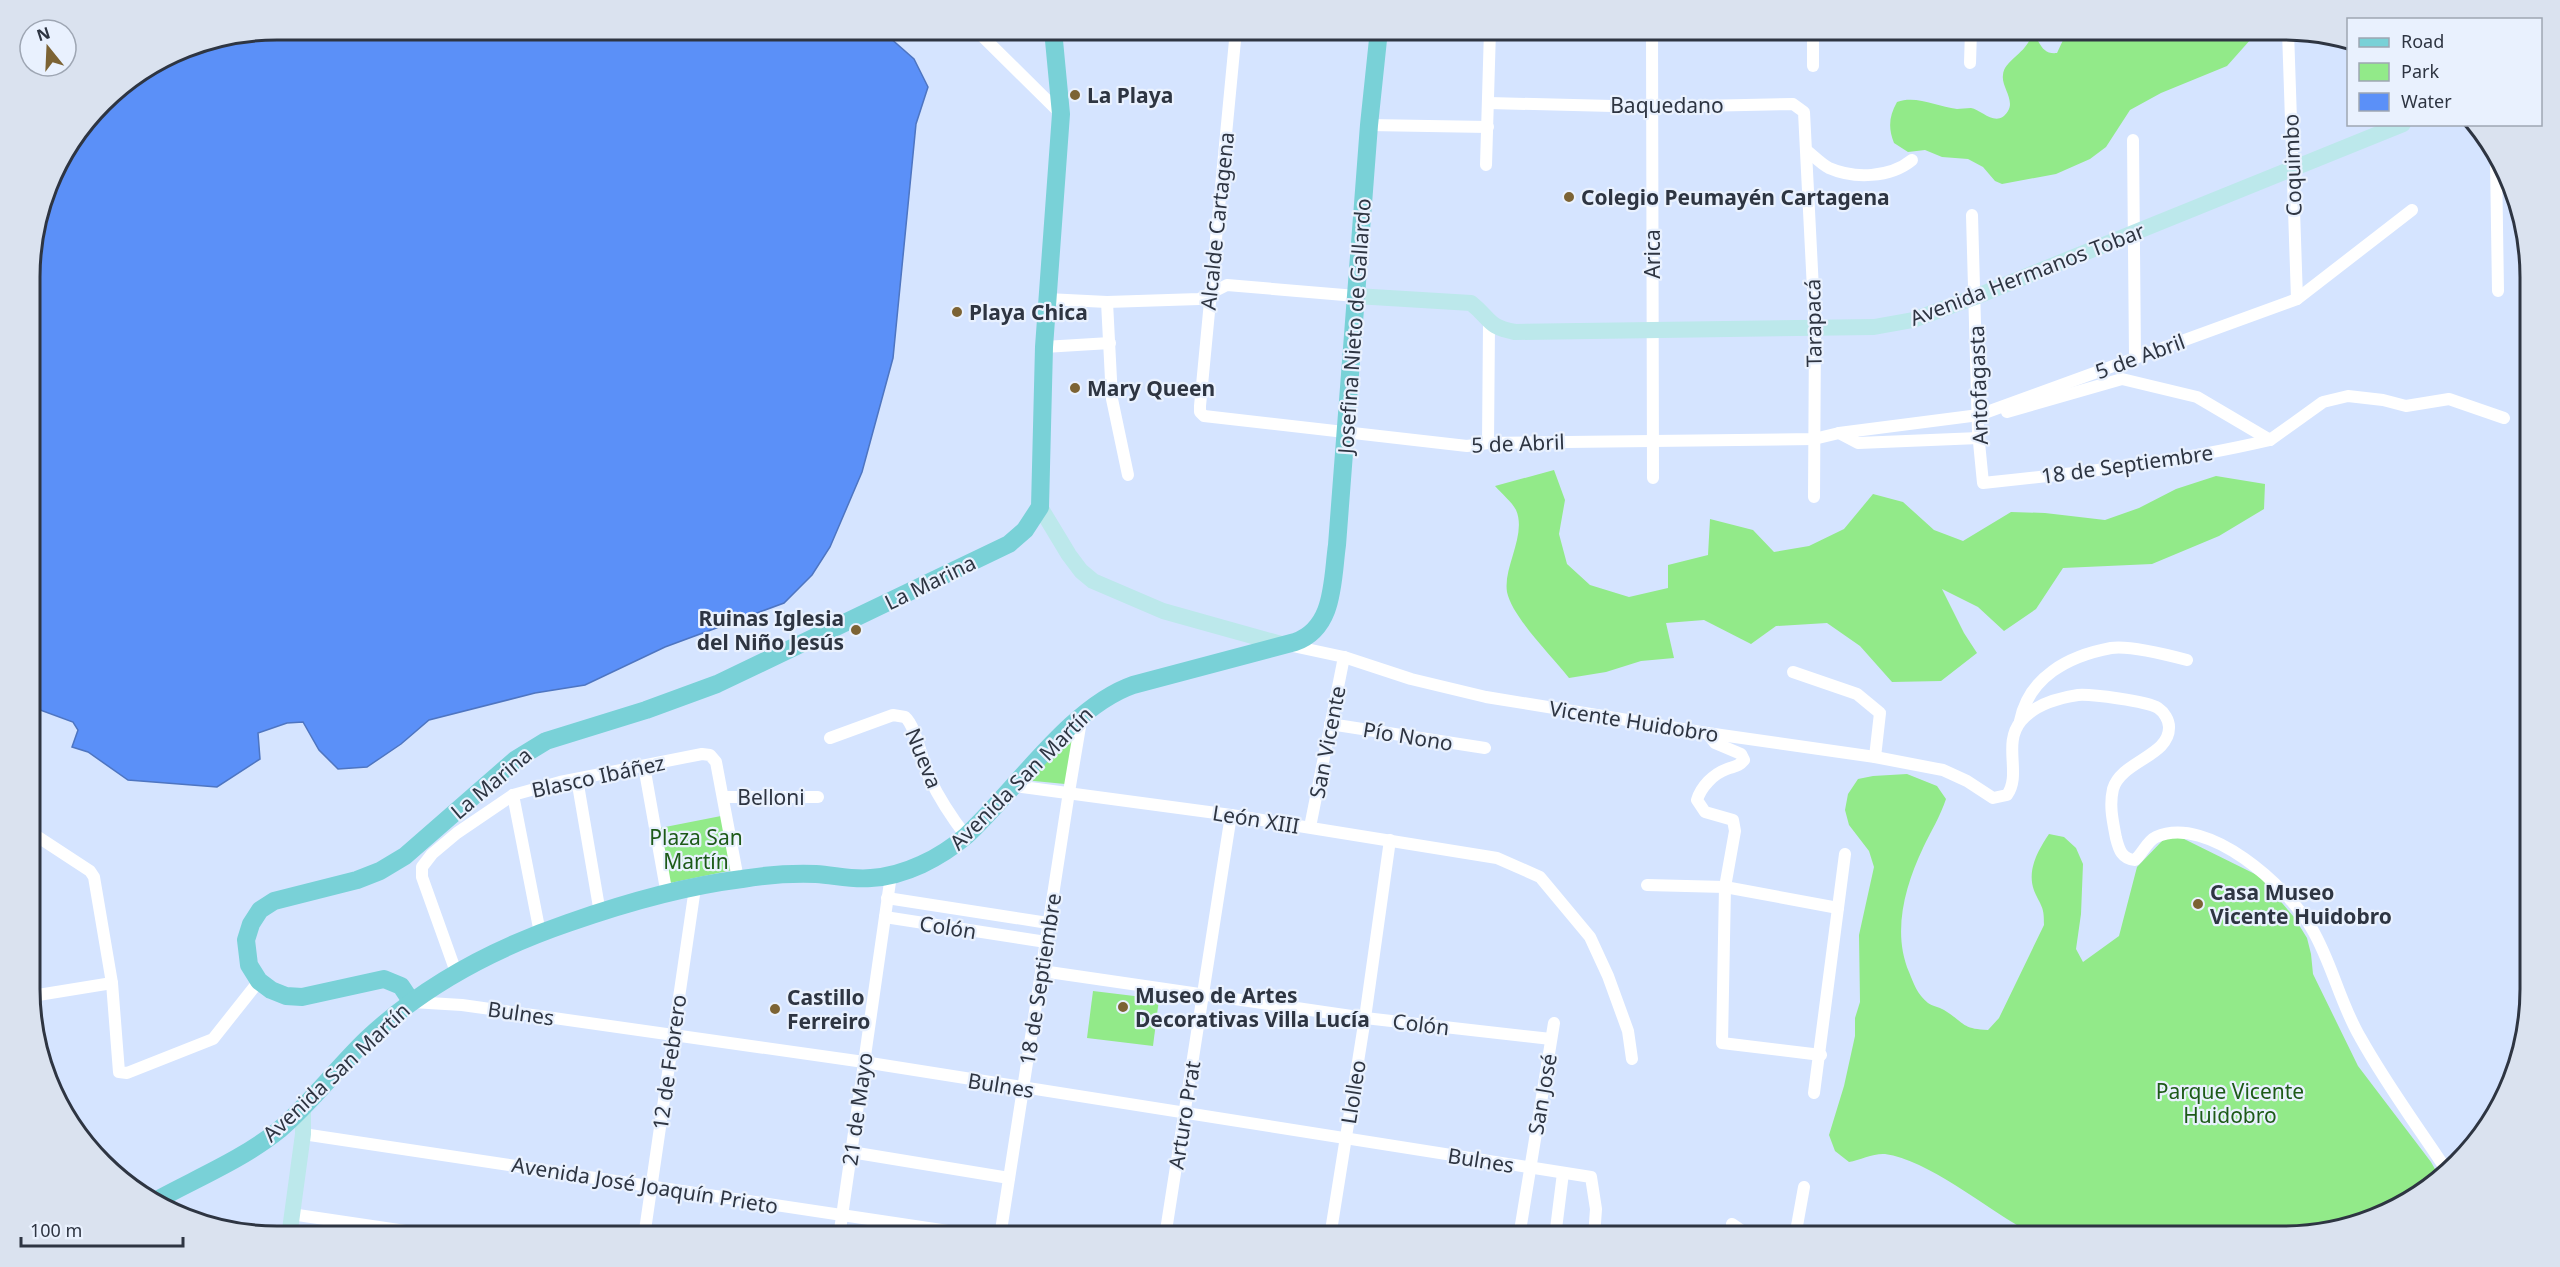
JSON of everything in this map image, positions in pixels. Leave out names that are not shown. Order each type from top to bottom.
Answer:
[{"type":"main road","points":[[1040,507],[1044,347],[1061,114],[1054,40]]},
{"type":"main road","name":"Josefina Nieto de Gallardo","points":[[1322,621],[1329,600],[1337,545],[1377,40]]},
{"type":"main road","name":"La Marina","points":[[259,981],[249,965],[246,940],[250,924],[267,905],[274,901],[357,880],[380,871],[405,856],[515,760],[535,747],[557,736],[684,697],[760,665],[1009,544],[1025,530],[1040,507]]},
{"type":"main road","name":"Avenida San Martín","points":[[163,1197],[251,1149],[279,1130],[303,1108],[346,1059],[411,1002],[456,972],[490,954],[540,933],[600,913],[695,888],[738,879],[789,874],[860,879],[891,875],[935,858],[951,849],[966,836],[1083,715],[1112,693],[1133,685],[1303,639],[1315,631],[1322,621]]},
{"type":"main road","points":[[259,981],[278,994],[294,997],[384,979],[401,986],[411,1002]]},
{"type":"street","points":[[986,40],[1061,114]]},
{"type":"street","name":"Alcalde Cartagena","points":[[1200,412],[1235,40]]},
{"type":"street","points":[[1486,165],[1491,40]]},
{"type":"street","name":"Arica","points":[[1652,40],[1653,478]]},
{"type":"street","points":[[1813,40],[1813,66]]},
{"type":"street","points":[[1970,63],[1971,40]]},
{"type":"street","name":"Coquimbo","points":[[2288,40],[2297,299]]},
{"type":"street","name":"Baquedano","points":[[1489,103],[1652,106],[1793,104],[1804,112],[1806,150]]},
{"type":"street","points":[[1369,125],[1488,127]]},
{"type":"street","name":"Avenida Hermanos Tobar","points":[[1489,324],[1515,332],[1815,329],[1895,324],[1913,320],[1975,297],[2398,126]]},
{"type":"street","points":[[2133,140],[2134,357]]},
{"type":"street","points":[[1806,150],[1828,167],[1864,174],[1886,173],[1912,160]]},
{"type":"street","name":"Tarapacá","points":[[1806,150],[1815,329],[1814,497]]},
{"type":"street","points":[[2496,176],[2498,291]]},
{"type":"street","name":"5 de Abril","points":[[1200,412],[1204,416],[1467,446],[1488,443],[1814,439],[1839,433],[1979,415],[2297,299],[2412,210]]},
{"type":"street","name":"Antofagasta","points":[[1972,215],[1979,438],[1983,483]]},
{"type":"street","points":[[1047,299],[1107,302],[1199,299],[1227,285],[1471,303],[1481,310],[1489,324],[1488,443]]},
{"type":"street","points":[[1107,302],[1112,399],[1128,475]]},
{"type":"street","points":[[1044,347],[1110,343]]},
{"type":"street","points":[[1979,415],[2000,415],[2122,379],[2196,397],[2270,440],[2323,402],[2348,396],[2383,400],[2406,406],[2449,399],[2504,418]]},
{"type":"street","points":[[1839,433],[1858,443],[1979,438]]},
{"type":"street","name":"18 de Septiembre","points":[[1983,483],[2090,472],[2208,454],[2270,440]]},
{"type":"street","name":"Vicente Huidobro","points":[[1040,507],[1081,571],[1093,581],[1162,611],[1281,644],[1344,657],[1411,679],[1486,697],[1707,733],[1875,757],[1943,770],[1967,781],[1989,796],[1998,798],[2007,795],[2011,787],[2011,744],[2020,723]]},
{"type":"street","points":[[2020,723],[2025,704],[2035,686],[2049,672],[2067,662],[2112,648],[2161,653],[2187,660]]},
{"type":"street","name":"San Vicente","points":[[1310,827],[1344,657]]},
{"type":"street","points":[[1793,672],[1857,694],[1880,713],[1875,757]]},
{"type":"street","points":[[2020,723],[2041,706],[2062,698],[2081,695],[2112,698],[2160,709],[2169,727],[2167,738],[2161,747],[2126,771],[2114,785],[2111,810],[2121,853],[2135,860],[2151,840],[2159,836],[2176,832],[2193,834],[2245,859],[2283,890],[2318,940],[2339,996],[2368,1053],[2442,1165]]},
{"type":"street","name":"Nueva","points":[[830,738],[893,715],[905,717],[912,726],[923,762],[937,793],[966,836]]},
{"type":"street","name":"18 de Septiembre","points":[[1002,1226],[1048,923],[1083,715]]},
{"type":"street","name":"Pío Nono","points":[[1330,724],[1485,748]]},
{"type":"street","points":[[1707,733],[1715,743],[1741,754],[1744,760],[1737,767],[1726,769],[1708,782],[1700,791],[1697,800],[1706,812],[1733,820],[1735,831],[1725,887],[1722,1043],[1821,1055]]},
{"type":"street","name":"Blasco Ibáñez","points":[[456,972],[422,877],[422,867],[432,854],[457,833],[513,795],[577,779],[702,754],[710,755],[716,762],[738,879]]},
{"type":"street","points":[[644,766],[667,895]]},
{"type":"street","points":[[577,779],[600,913]]},
{"type":"street","name":"León XIII","points":[[1015,786],[1231,815],[1497,858],[1540,877],[1590,937],[1608,976],[1628,1031],[1632,1059]]},
{"type":"street","points":[[513,795],[540,933]]},
{"type":"street","name":"Belloni","points":[[723,797],[818,797]]},
{"type":"street","name":"Arturo Prat","points":[[1167,1226],[1231,815]]},
{"type":"street","points":[[40,838],[90,871],[94,878],[112,983],[117,1069],[124,1074],[213,1039],[259,981]]},
{"type":"street","name":"Llolleo","points":[[1332,1226],[1365,1018],[1390,840]]},
{"type":"street","points":[[1814,1093],[1821,1055],[1845,854]]},
{"type":"street","name":"21 de Mayo","points":[[841,1226],[891,875]]},
{"type":"street","points":[[1647,885],[1725,887],[1838,908]]},
{"type":"street","name":"12 de Febrero","points":[[646,1226],[695,888]]},
{"type":"street","name":"Colón","points":[[887,898],[1048,923]]},
{"type":"street","name":"Colón","points":[[885,917],[1046,942]]},
{"type":"street","name":"Colón","points":[[1042,971],[1365,1018],[1551,1039]]},
{"type":"street","points":[[40,995],[112,983]]},
{"type":"street","name":"Bulnes","points":[[411,1002],[462,1005],[864,1062],[1591,1177],[1596,1209],[1595,1226]]},
{"type":"street","name":"San José","points":[[1521,1226],[1554,1023]]},
{"type":"street","points":[[290,1226],[303,1134],[303,1108]]},
{"type":"street","name":"Avenida José Joaquín Prieto","points":[[303,1134],[916,1226]]},
{"type":"street","points":[[851,1152],[1010,1178]]},
{"type":"street","points":[[1556,1226],[1563,1173]]},
{"type":"street","points":[[1797,1226],[1804,1187]]},
{"type":"street","points":[[291,1214],[372,1226]]},
{"type":"green space","points":[[2030,40],[2038,41],[2048,52],[2057,53],[2063,40],[2250,40],[2227,66],[2161,93],[2130,110],[2106,147],[2090,159],[2056,174],[2002,184],[1995,181],[1983,167],[1968,159],[1942,157],[1925,150],[1908,152],[1894,143],[1890,122],[1897,102],[1912,100],[1957,109],[1971,108],[1990,117],[1999,118],[2004,116],[2010,107],[2003,79],[2004,70]]},
{"type":"green space","points":[[1554,470],[1565,500],[1559,534],[1567,564],[1590,585],[1629,597],[1668,588],[1668,565],[1708,555],[1710,519],[1753,530],[1774,552],[1809,546],[1844,529],[1873,494],[1903,502],[1934,530],[1963,541],[2011,512],[2045,513],[2105,520],[2139,508],[2176,489],[2216,476],[2265,484],[2264,509],[2219,536],[2152,564],[2063,568],[2036,609],[2004,631],[1978,607],[1942,589],[1964,633],[1977,653],[1941,681],[1892,682],[1860,646],[1827,623],[1776,626],[1751,644],[1704,620],[1666,623],[1674,658],[1641,661],[1606,672],[1569,678],[1524,624],[1510,602],[1507,592],[1508,572],[1517,540],[1519,520],[1514,507],[1495,486]]},
{"type":"green space","points":[[1075,727],[1065,784],[1024,780]]},
{"type":"green space","name":"Parque Vicente Huidobro","points":[[1907,774],[1937,786],[1946,799],[1911,878],[1901,925],[1901,941],[1909,972],[1918,992],[1928,1003],[1973,1028],[1988,1030],[1999,1018],[2044,925],[2043,909],[2033,887],[2032,871],[2040,848],[2049,834],[2064,837],[2076,848],[2083,864],[2081,914],[2076,949],[2083,962],[2119,936],[2137,867],[2163,840],[2176,835],[2259,876],[2294,917],[2307,938],[2313,974],[2358,1066],[2436,1170],[2414,1187],[2387,1202],[2359,1214],[2329,1222],[2298,1226],[2019,1226],[1937,1174],[1902,1158],[1881,1154],[1849,1162],[1835,1151],[1829,1135],[1844,1086],[1855,1036],[1855,1018],[1860,1002],[1859,935],[1874,867],[1869,851],[1849,825],[1845,810],[1848,794],[1858,779]]},
{"type":"green space","name":"Plaza San Martín","points":[[721,816],[733,870],[670,883],[660,828]]},
{"type":"green space","points":[[1093,991],[1159,999],[1153,1046],[1087,1038]]},
{"type":"water","points":[[278,40],[892,40],[914,59],[928,87],[916,124],[893,358],[862,472],[830,547],[812,575],[784,603],[665,647],[585,685],[535,693],[429,720],[401,744],[367,767],[338,769],[319,750],[303,722],[287,723],[258,733],[260,759],[217,787],[128,780],[88,752],[72,747],[78,730],[73,722],[40,710],[41,262],[45,231],[53,201],[65,173],[80,146],[99,121],[121,99],[159,72],[201,53],[231,45]]},
{"type":"place","name":"La Playa","points":[[1075,95]]},
{"type":"place","name":"Colegio Peumayén Cartagena","points":[[1569,197]]},
{"type":"place","name":"Playa Chica","points":[[957,312]]},
{"type":"place","name":"Mary Queen","points":[[1075,388]]},
{"type":"place","name":"Ruinas Iglesia del Niño Jesús","points":[[856,630]]},
{"type":"place","name":"Casa Museo Vicente Huidobro","points":[[2198,904]]},
{"type":"place","name":"Museo de Artes Decorativas Villa Lucía","points":[[1123,1007]]},
{"type":"place","name":"Castillo Ferreiro","points":[[775,1009]]}]
